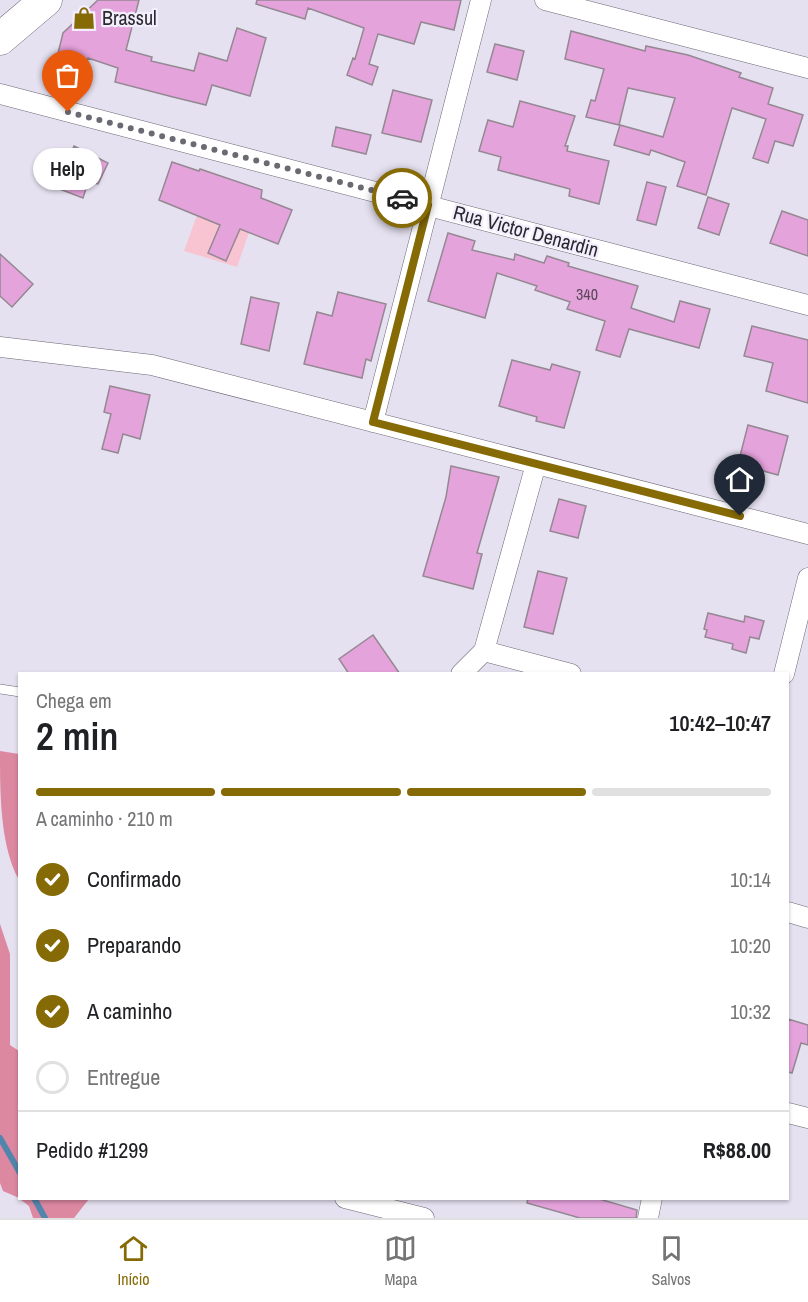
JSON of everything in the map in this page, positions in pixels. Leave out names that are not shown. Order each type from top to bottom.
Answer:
[{"type":"highway","points":[[0,39],[46,0]]},
{"type":"street","points":[[373,422],[481,0]]},
{"type":"street","points":[[545,0],[808,68]]},
{"type":"street","name":"Rua Victor Denardin","points":[[0,94],[808,304]]},
{"type":"street","points":[[0,347],[152,365],[808,534]]},
{"type":"street","points":[[463,672],[484,651],[536,464]]},
{"type":"street","points":[[784,672],[808,578]]},
{"type":"street","points":[[484,651],[563,672]]},
{"type":"street","points":[[789,912],[808,918]]},
{"type":"street","points":[[789,1113],[808,1118]]},
{"type":"street","points":[[353,1200],[424,1218]]},
{"type":"street","points":[[648,1218],[652,1200]]},
{"type":"lane","points":[[0,689],[18,693]]},
{"type":"shaded area","points":[[208,185],[260,201],[237,267],[184,251]]},
{"type":"shaded area","points":[[0,751],[18,754],[18,878],[8,851],[1,801]]},
{"type":"shaded area","points":[[0,924],[10,954],[10,1045],[18,1050],[18,1198],[3,1191],[0,1183]]},
{"type":"shaded area","points":[[21,1200],[88,1200],[74,1218],[33,1218],[29,1206]]},
{"type":"building","points":[[98,0],[139,0],[126,50],[152,57],[151,61],[194,71],[199,53],[227,61],[237,28],[266,38],[250,96],[212,85],[206,105],[115,82],[118,68],[88,58],[82,81],[53,74],[63,33]]},
{"type":"building","points":[[257,0],[461,0],[454,30],[421,22],[414,44],[378,34],[369,64],[378,67],[372,85],[347,75],[353,58],[355,59],[364,28],[308,8],[305,19],[256,4]]},
{"type":"building","points":[[571,31],[645,51],[646,46],[688,55],[741,73],[739,77],[773,88],[768,104],[803,115],[793,146],[775,141],[768,163],[753,158],[766,119],[732,108],[706,195],[677,186],[685,162],[651,150],[649,155],[614,145],[620,125],[663,137],[675,98],[628,88],[619,125],[586,117],[591,100],[595,101],[604,69],[565,59]]},
{"type":"building","points":[[495,44],[524,51],[517,80],[487,72]]},
{"type":"building","points":[[393,90],[432,100],[421,142],[382,133]]},
{"type":"building","points":[[520,101],[575,116],[565,146],[568,146],[567,151],[609,161],[599,204],[569,196],[570,189],[498,170],[501,157],[479,151],[488,120],[513,127]]},
{"type":"building","points":[[336,127],[371,135],[366,154],[332,146]]},
{"type":"building","points":[[74,146],[108,163],[98,184],[88,182],[83,198],[57,188]]},
{"type":"building","points":[[172,162],[262,190],[261,198],[292,210],[278,244],[240,229],[226,261],[208,253],[220,225],[159,200]]},
{"type":"building","points":[[647,182],[666,187],[656,225],[637,220]]},
{"type":"building","points":[[708,197],[729,204],[719,235],[698,228]]},
{"type":"building","points":[[782,211],[808,220],[808,256],[770,243]]},
{"type":"building","points":[[448,233],[475,241],[472,250],[514,260],[515,254],[544,263],[547,256],[569,263],[568,266],[638,286],[631,308],[674,322],[680,301],[710,309],[699,348],[629,329],[620,357],[596,350],[605,321],[567,309],[570,302],[535,290],[537,286],[497,273],[485,318],[428,301]]},
{"type":"building","points":[[0,254],[33,284],[12,307],[0,296]]},
{"type":"building","points":[[338,292],[386,304],[371,361],[366,359],[362,378],[304,364],[317,312],[332,316]]},
{"type":"building","points":[[251,297],[279,303],[269,351],[241,344]]},
{"type":"building","points":[[752,326],[808,340],[808,403],[766,391],[773,363],[744,356]]},
{"type":"building","points":[[512,360],[550,370],[552,364],[580,372],[564,428],[536,421],[537,417],[499,406]]},
{"type":"building","points":[[110,386],[150,395],[140,439],[123,434],[118,453],[102,449],[111,414],[104,412]]},
{"type":"building","points":[[748,425],[788,436],[778,475],[738,464]]},
{"type":"building","points":[[451,466],[499,477],[477,553],[482,554],[473,589],[423,576],[446,497]]},
{"type":"building","points":[[559,499],[586,506],[578,538],[550,531]]},
{"type":"building","points":[[538,571],[567,578],[553,634],[524,627]]},
{"type":"building","points":[[708,613],[744,622],[745,616],[764,621],[759,639],[750,637],[746,653],[732,649],[733,644],[705,637],[707,630],[704,629]]},
{"type":"building","points":[[373,635],[399,672],[348,672],[339,659]]},
{"type":"building","points":[[789,1019],[808,1025],[808,1045],[801,1043],[792,1073],[789,1072]]},
{"type":"building","points":[[528,1200],[603,1200],[637,1210],[636,1218],[580,1218],[527,1203]]},
{"type":"waterway","points":[[0,1138],[18,1170]]},
{"type":"waterway","points":[[35,1200],[45,1218]]},
{"type":"way so far","points":[[68,112],[402,198]]},
{"type":"place","name":"Brassul","points":[[84,18]]},
{"type":"place","name":"Help","points":[[68,112]]},
{"type":"route","points":[[402,198],[428,205],[373,422],[740,516]]}]
